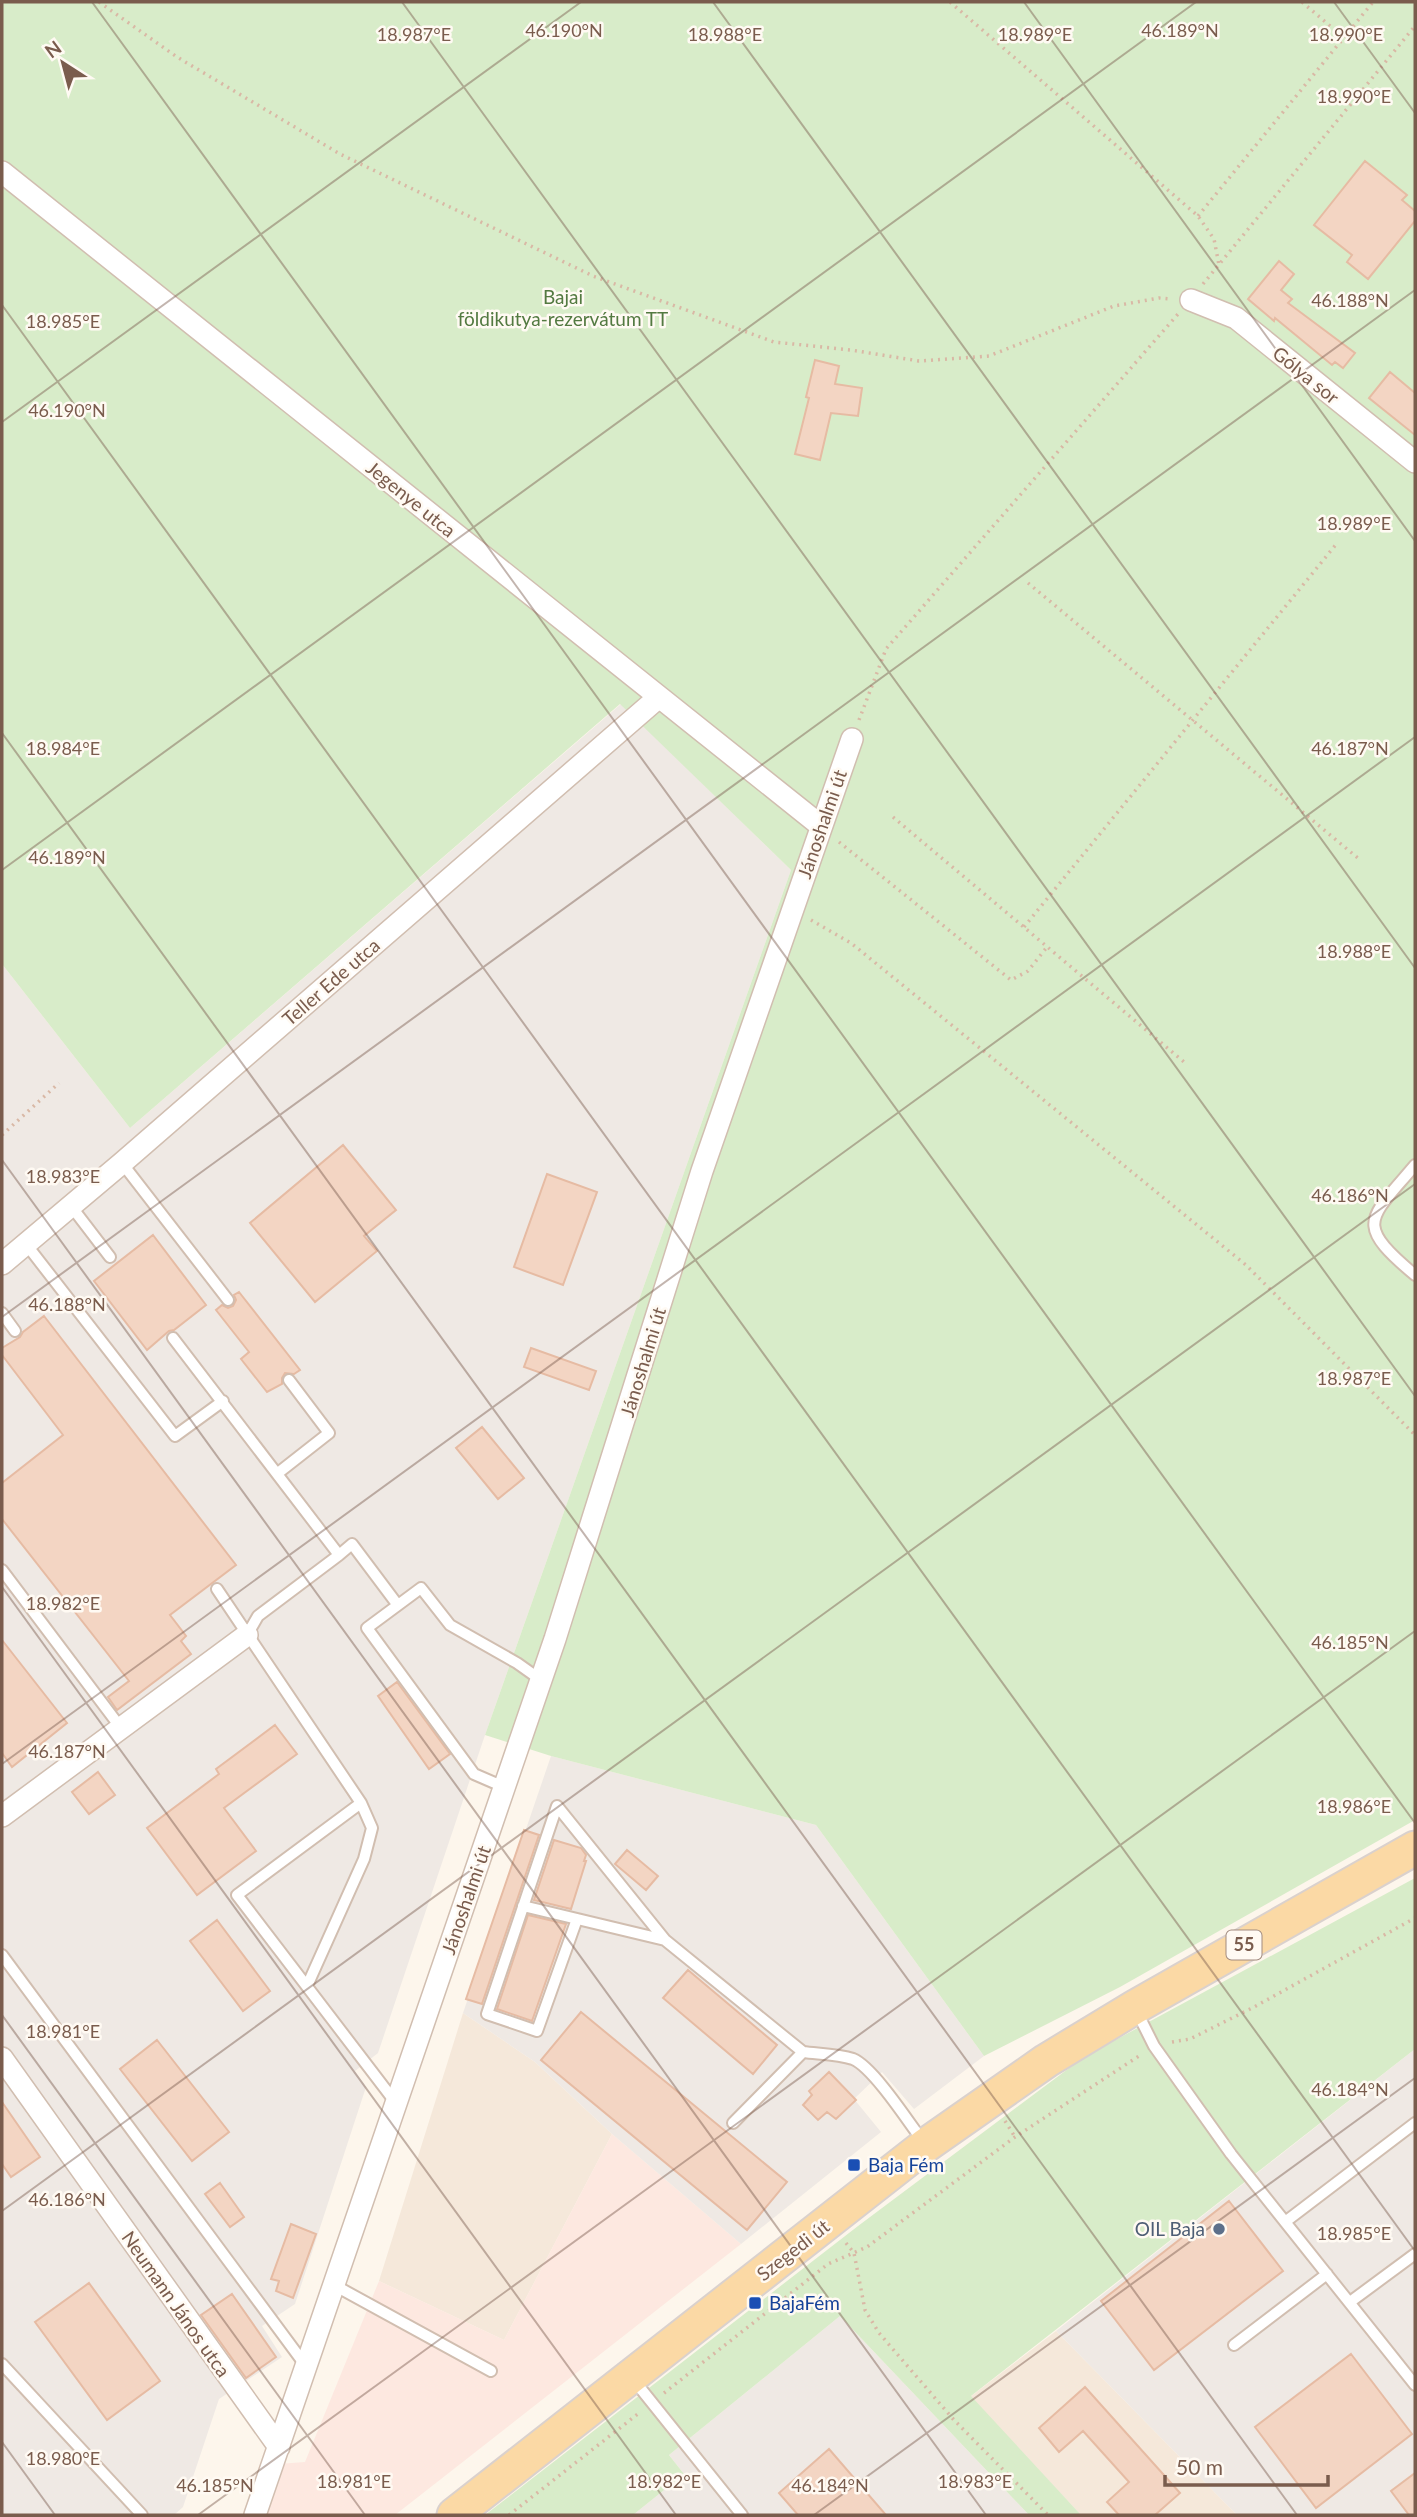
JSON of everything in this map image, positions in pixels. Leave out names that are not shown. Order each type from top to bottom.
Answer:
[{"type":"main road","name":"55","points":[[1135,2007],[1415,1848]]},
{"type":"main road","name":"Szegedi út","points":[[454,2515],[926,2146],[1072,2044],[1135,2007]]},
{"type":"street","name":"Jegenye utca","points":[[2,172],[659,697],[818,836]]},
{"type":"street","name":"Gólya sor","points":[[1191,300],[1236,318],[1415,463]]},
{"type":"street","name":"Teller Ede utca","points":[[2,1264],[659,697]]},
{"type":"street","name":"Jánoshalmi út","points":[[255,2515],[541,1680],[702,1171],[852,739]]},
{"type":"street","points":[[2,1815],[247,1635]]},
{"type":"street","name":"Neumann János utca","points":[[2,2058],[279,2447]]},
{"type":"lane","points":[[122,1163],[228,1300]]},
{"type":"lane","points":[[1415,1165],[1380,1207],[1374,1221],[1380,1244],[1415,1275]]},
{"type":"lane","points":[[71,1206],[110,1257]]},
{"type":"lane","points":[[26,1244],[175,1436],[223,1401]]},
{"type":"lane","points":[[2,1313],[15,1331]]},
{"type":"lane","points":[[173,1338],[339,1555]]},
{"type":"lane","points":[[278,1474],[329,1433],[289,1380]]},
{"type":"lane","points":[[247,1635],[258,1616],[352,1544],[397,1604]]},
{"type":"lane","points":[[2,1570],[121,1728]]},
{"type":"lane","points":[[504,1787],[474,1774],[367,1628],[421,1588],[450,1625],[517,1663],[541,1680]]},
{"type":"lane","points":[[217,1589],[361,1803],[372,1828],[364,1859],[307,1986]]},
{"type":"lane","points":[[361,1803],[237,1895],[396,2103]]},
{"type":"lane","points":[[577,1919],[537,2031],[487,2014],[557,1806],[665,1940],[803,2052],[858,2062],[877,2081],[926,2146]]},
{"type":"lane","points":[[523,1906],[665,1940]]},
{"type":"lane","points":[[2,1955],[306,2366]]},
{"type":"lane","points":[[1135,2007],[1154,2046],[1231,2154],[1415,2385]]},
{"type":"lane","points":[[733,2123],[803,2052]]},
{"type":"lane","points":[[1285,2221],[1415,2123]]},
{"type":"lane","points":[[1350,2302],[1415,2253]]},
{"type":"lane","points":[[1234,2345],[1328,2274]]},
{"type":"lane","points":[[334,2285],[491,2371]]},
{"type":"lane","points":[[2,2364],[142,2515]]},
{"type":"lane","points":[[631,2377],[742,2515]]},
{"type":"path","points":[[99,2],[177,57],[340,154],[593,276],[774,342],[919,361],[989,356],[1114,306],[1158,298],[1191,300]]},
{"type":"path","points":[[950,2],[1198,216],[1214,239],[1219,265]]},
{"type":"path","points":[[1302,2],[1344,37]]},
{"type":"path","points":[[1198,216],[1373,2]]},
{"type":"path","points":[[852,739],[886,649],[1191,300],[1415,26]]},
{"type":"path","points":[[1024,927],[1338,542]]},
{"type":"path","points":[[1028,583],[1359,859]]},
{"type":"path","points":[[893,817],[1184,1062]]},
{"type":"path","points":[[818,836],[836,839],[1011,980],[1028,971],[1048,947]]},
{"type":"path","points":[[792,909],[851,943],[1246,1265],[1415,1435]]},
{"type":"path","points":[[2,1135],[59,1083]]},
{"type":"path","points":[[509,2515],[828,2264],[867,2247],[1015,2137],[1154,2046],[1190,2039],[1254,2007],[1415,1918]]},
{"type":"path","points":[[829,2223],[854,2253],[865,2310],[879,2333],[954,2420],[1048,2515]]},
{"type":"shaded area","points":[[621,704],[791,870],[485,1735],[378,2053],[355,2071],[366,2087],[295,2304],[262,2326],[282,2357],[219,2399],[183,2507],[174,2515],[2,2515],[2,964],[130,1128]]},
{"type":"shaded area","points":[[551,1756],[816,1825],[984,2056],[914,2109],[882,2072],[854,2099],[881,2132],[741,2244],[612,2134],[535,2062],[463,2013]]},
{"type":"shaded area","points":[[463,2013],[535,2062],[612,2134],[504,2340],[379,2281]]},
{"type":"shaded area","points":[[1415,2049],[1415,2515],[1237,2515],[1056,2331]]},
{"type":"shaded area","points":[[612,2134],[741,2244],[395,2515],[261,2515],[278,2464],[305,2462],[379,2281],[504,2340]]},
{"type":"shaded area","points":[[840,2316],[1029,2515],[633,2515],[684,2474],[669,2455]]},
{"type":"shaded area","points":[[1056,2331],[1237,2515],[1081,2515],[970,2397]]},
{"type":"green space","name":"Bajai földikutya-rezervátum TT","points":[[2,2],[1415,2],[1415,1820],[1120,1987],[984,2056],[816,1825],[551,1756],[485,1735],[791,870],[620,704],[130,1128],[2,964]]},
{"type":"green space","points":[[1415,1878],[1415,2049],[971,2396],[1081,2515],[1029,2515],[840,2316],[669,2455],[684,2474],[633,2515],[485,2515],[858,2226],[1084,2057]]},
{"type":"building","points":[[1365,161],[1407,195],[1402,200],[1415,211],[1415,221],[1368,279],[1347,262],[1352,255],[1314,225]]},
{"type":"building","points":[[1279,261],[1294,274],[1281,290],[1292,299],[1288,303],[1355,353],[1343,368],[1335,362],[1332,365],[1248,299]]},
{"type":"building","points":[[815,360],[839,366],[835,384],[862,388],[858,416],[831,413],[820,460],[795,454]]},
{"type":"building","points":[[1390,372],[1415,393],[1415,435],[1369,398]]},
{"type":"building","points":[[343,1145],[396,1210],[364,1236],[377,1251],[315,1302],[250,1223]]},
{"type":"building","points":[[547,1174],[597,1192],[563,1285],[514,1267]]},
{"type":"building","points":[[153,1235],[206,1305],[147,1350],[94,1281]]},
{"type":"building","points":[[239,1292],[300,1370],[294,1374],[285,1373],[282,1384],[267,1392],[241,1359],[249,1352],[216,1310],[222,1305],[228,1308],[233,1306],[236,1300],[234,1295]]},
{"type":"building","points":[[44,1316],[236,1565],[170,1615],[186,1636],[181,1641],[191,1654],[117,1710],[108,1697],[129,1681],[2,1519],[2,1483],[63,1435],[2,1355],[2,1348],[20,1337]]},
{"type":"building","points":[[531,1348],[596,1371],[589,1390],[524,1367]]},
{"type":"building","points":[[482,1427],[524,1478],[498,1499],[456,1448]]},
{"type":"building","points":[[2,1640],[67,1723],[12,1767],[2,1753]]},
{"type":"building","points":[[397,1682],[450,1754],[429,1769],[378,1696]]},
{"type":"building","points":[[275,1725],[297,1754],[224,1808],[256,1851],[197,1895],[147,1828],[219,1774],[216,1769]]},
{"type":"building","points":[[98,1772],[115,1795],[89,1814],[72,1792]]},
{"type":"building","points":[[524,1830],[539,1835],[482,2004],[466,1999]]},
{"type":"building","points":[[554,1840],[581,1848],[586,1855],[571,1909],[534,1900]]},
{"type":"building","points":[[627,1850],[658,1876],[646,1890],[615,1864]]},
{"type":"building","points":[[528,1915],[566,1924],[532,2021],[497,2009]]},
{"type":"building","points":[[217,1920],[270,1991],[243,2011],[190,1941]]},
{"type":"building","points":[[688,1970],[777,2045],[753,2074],[663,1998]]},
{"type":"building","points":[[581,2012],[787,2182],[747,2230],[541,2060]]},
{"type":"building","points":[[157,2040],[229,2132],[192,2161],[120,2069]]},
{"type":"building","points":[[829,2072],[856,2100],[836,2119],[827,2112],[818,2120],[803,2105],[812,2095],[809,2091]]},
{"type":"building","points":[[2,2102],[40,2157],[11,2177],[2,2164]]},
{"type":"building","points":[[220,2183],[244,2217],[230,2227],[205,2194]]},
{"type":"building","points":[[1229,2201],[1283,2271],[1154,2370],[1101,2301]]},
{"type":"building","points":[[291,2224],[316,2234],[293,2298],[276,2291],[279,2281],[271,2279]]},
{"type":"building","points":[[89,2283],[160,2381],[107,2420],[35,2322]]},
{"type":"building","points":[[232,2294],[276,2357],[246,2378],[201,2315]]},
{"type":"building","points":[[1351,2354],[1412,2434],[1316,2508],[1255,2427]]},
{"type":"building","points":[[1085,2387],[1180,2493],[1155,2515],[1119,2515],[1107,2502],[1129,2482],[1083,2431],[1059,2452],[1039,2428]]},
{"type":"building","points":[[829,2449],[886,2515],[798,2515],[779,2493]]},
{"type":"building","points":[[1415,2473],[1415,2515],[1409,2515],[1391,2491]]},
{"type":"place","name":"Baja Fém","points":[[854,2165]]},
{"type":"place","name":"OIL Baja","points":[[1219,2229]]},
{"type":"place","name":"BajaFém","points":[[755,2303]]}]
